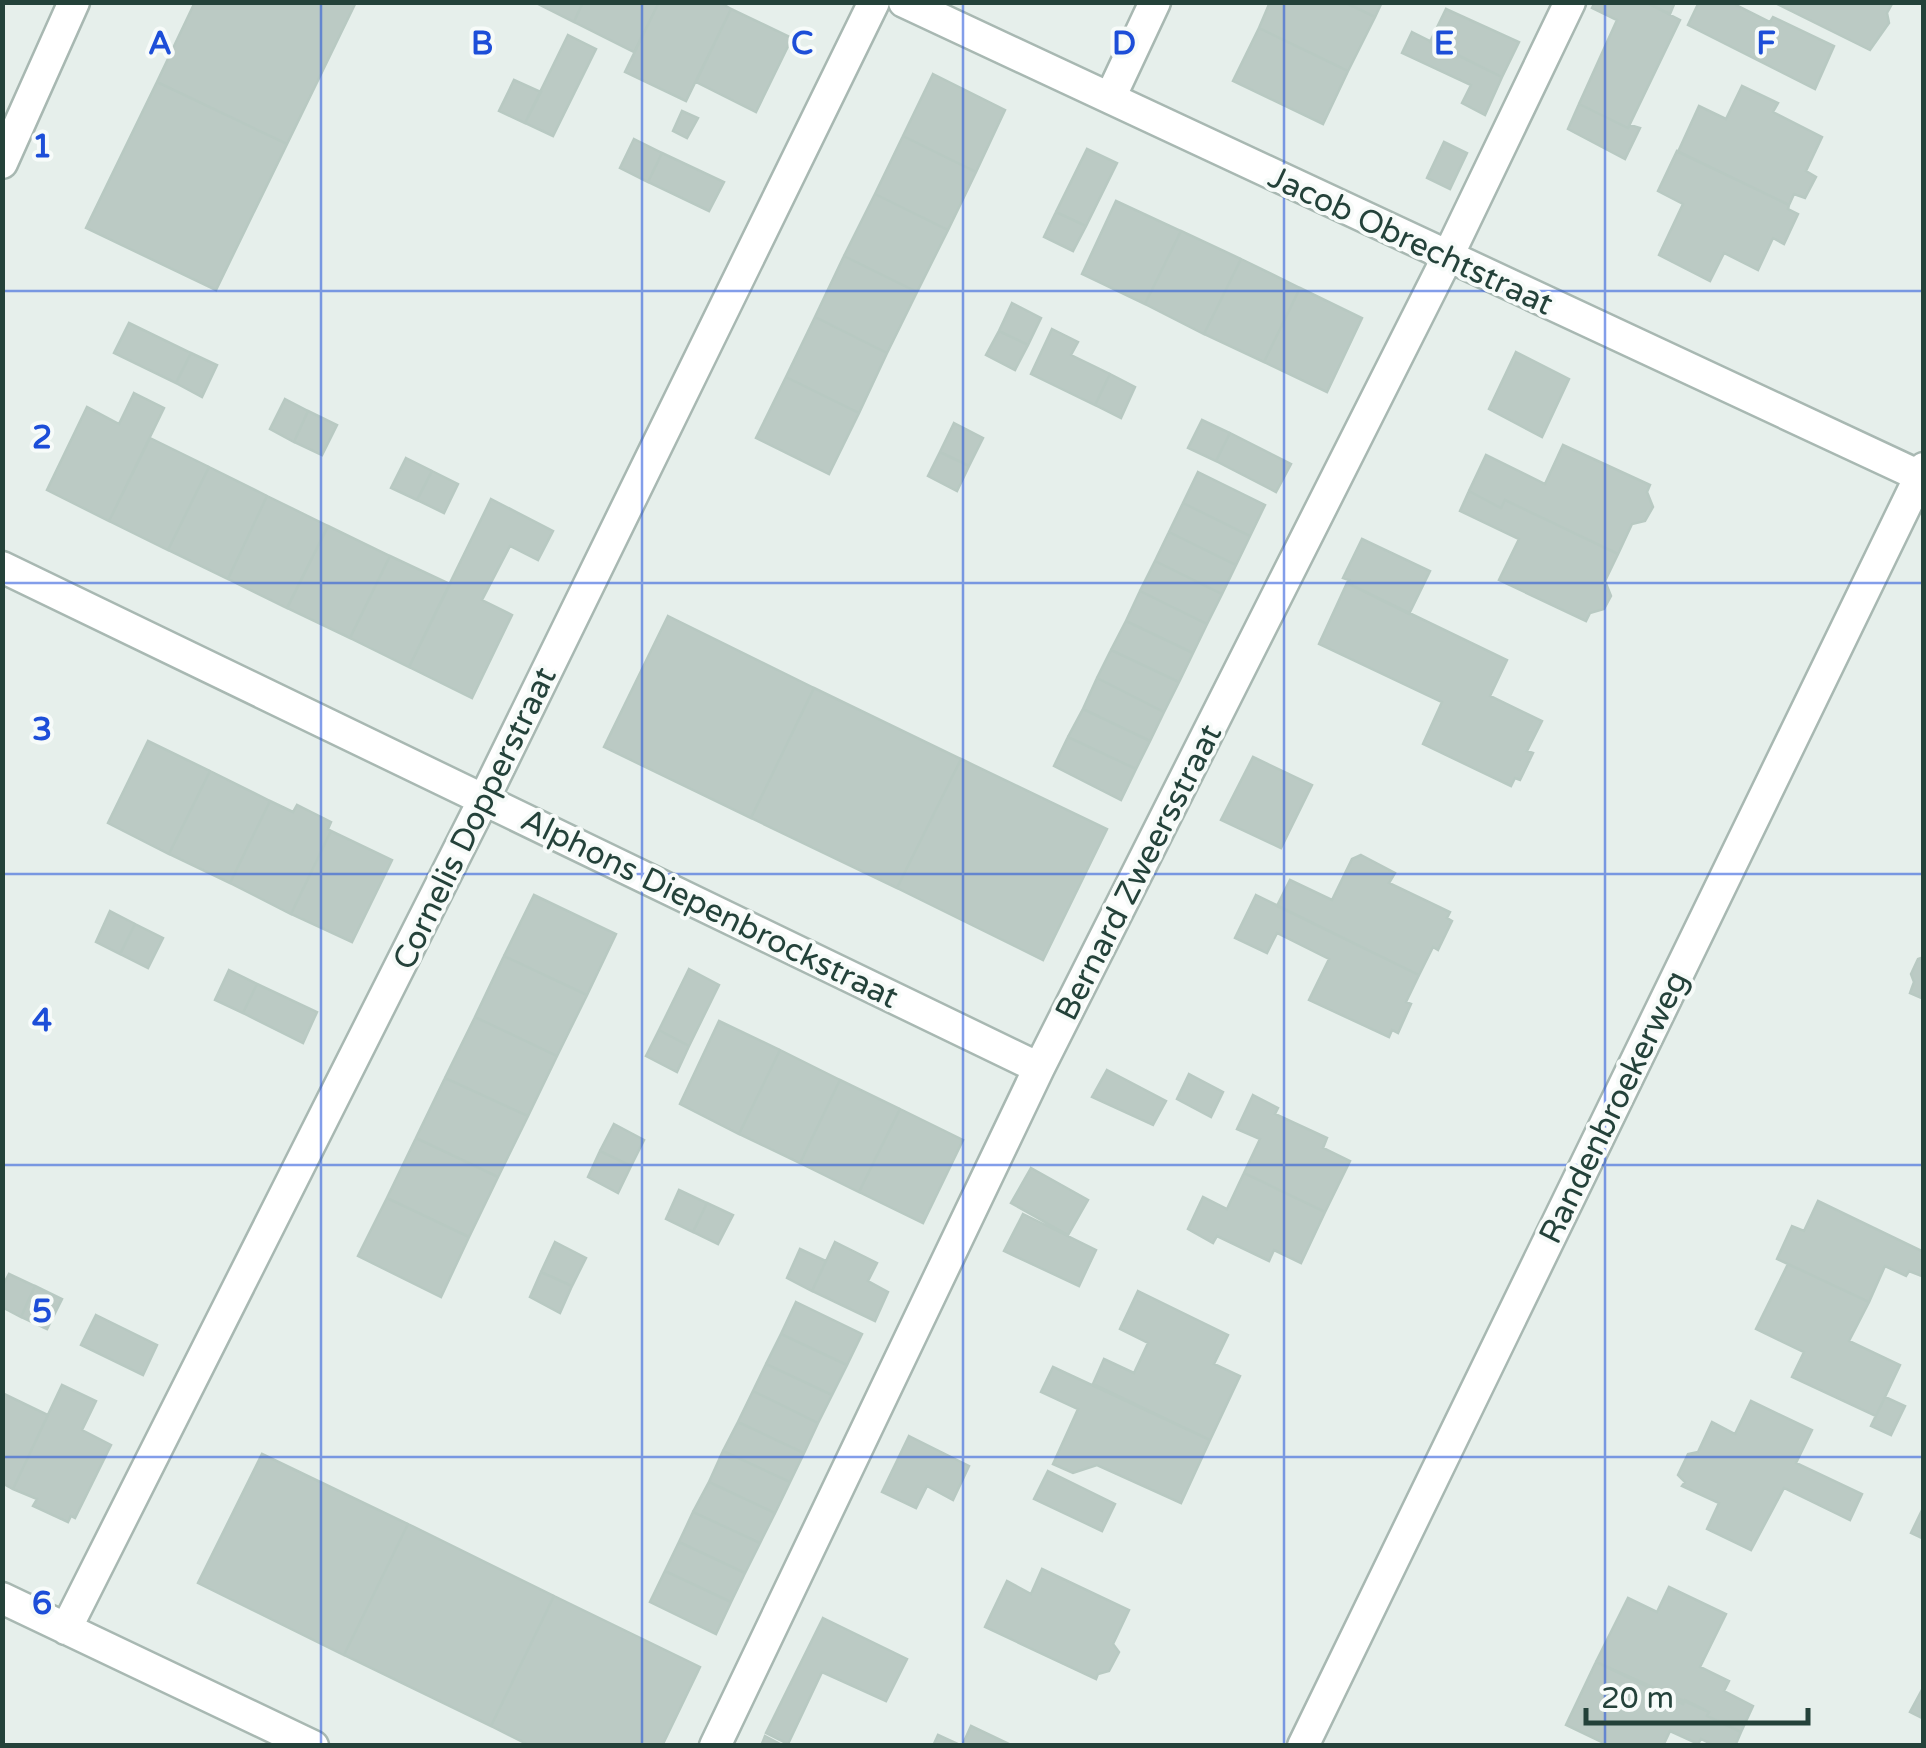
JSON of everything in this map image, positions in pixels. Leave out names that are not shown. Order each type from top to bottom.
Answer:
[{"type":"street","points":[[2,163],[74,2]]},
{"type":"street","name":"Cornelis Dopperstraat","points":[[66,1629],[484,799],[874,2]]},
{"type":"street","name":"Jacob Obrechtstraat","points":[[904,2],[1447,258],[1922,474]]},
{"type":"street","points":[[1110,98],[1155,2]]},
{"type":"street","name":"Bernard Zweersstraat","points":[[715,1746],[1039,1068],[1447,258],[1570,2]]},
{"type":"street","name":"Randenbroekerweg","points":[[1303,1746],[1922,474]]},
{"type":"street","name":"Alphons Diepenbrockstraat","points":[[2,567],[1039,1068]]},
{"type":"street","points":[[2,1598],[312,1746]]},
{"type":"building","points":[[195,2],[356,2],[287,144],[157,82]]},
{"type":"building","points":[[534,2],[583,2],[574,22]]},
{"type":"building","points":[[583,2],[659,2],[634,52],[574,22]]},
{"type":"building","points":[[659,2],[719,2],[731,9],[686,101],[625,72]]},
{"type":"building","points":[[1270,2],[1344,2],[1375,17],[1348,71],[1259,28]]},
{"type":"building","points":[[1344,2],[1382,2],[1375,17]]},
{"type":"building","points":[[1595,2],[1645,2],[1680,20],[1628,128],[1579,104],[1617,20],[1592,8]]},
{"type":"building","points":[[1645,2],[1675,2],[1670,14]]},
{"type":"building","points":[[1699,2],[1730,2],[1834,46],[1815,89],[1688,25]]},
{"type":"building","points":[[1773,2],[1893,2],[1887,13],[1889,23],[1870,50]]},
{"type":"building","points":[[731,9],[792,38],[756,112],[696,82]]},
{"type":"building","points":[[1446,9],[1519,42],[1502,77],[1430,42]]},
{"type":"building","points":[[1259,28],[1348,71],[1323,124],[1233,81]]},
{"type":"building","points":[[1412,32],[1502,77],[1485,115],[1462,103],[1471,85],[1402,53]]},
{"type":"building","points":[[568,35],[596,49],[553,136],[525,123]]},
{"type":"building","points":[[933,74],[1005,110],[976,172],[903,136]]},
{"type":"building","points":[[514,80],[541,92],[525,123],[499,111]]},
{"type":"building","points":[[157,82],[287,144],[216,290],[86,228]]},
{"type":"building","points":[[1742,86],[1778,103],[1773,112],[1822,137],[1806,171],[1816,177],[1805,198],[1794,194],[1789,205],[1678,152],[1699,106],[1726,119]]},
{"type":"building","points":[[1579,104],[1628,128],[1640,128],[1625,159],[1568,129]]},
{"type":"building","points":[[682,111],[698,118],[687,138],[673,131]]},
{"type":"building","points":[[903,136],[976,172],[948,230],[875,194]]},
{"type":"building","points":[[634,139],[662,153],[648,182],[620,168]]},
{"type":"building","points":[[1444,142],[1467,153],[1450,189],[1427,178]]},
{"type":"building","points":[[1087,149],[1117,163],[1086,226],[1056,212]]},
{"type":"building","points":[[1677,151],[1789,205],[1788,209],[1798,214],[1784,244],[1773,238],[1758,270],[1724,253],[1710,281],[1659,255],[1683,204],[1658,191]]},
{"type":"building","points":[[662,153],[724,182],[709,211],[648,182]]},
{"type":"building","points":[[875,194],[948,230],[917,292],[844,256]]},
{"type":"building","points":[[1116,201],[1181,231],[1145,304],[1082,274]]},
{"type":"building","points":[[1056,212],[1086,226],[1073,251],[1044,237]]},
{"type":"building","points":[[1181,231],[1241,259],[1204,334],[1145,304]]},
{"type":"building","points":[[844,256],[917,292],[887,353],[815,317]]},
{"type":"building","points":[[1241,259],[1300,288],[1264,362],[1204,334]]},
{"type":"building","points":[[1300,288],[1362,318],[1327,392],[1264,362]]},
{"type":"building","points":[[1012,303],[1041,318],[1028,345],[999,331]]},
{"type":"building","points":[[815,317],[887,353],[859,413],[786,377]]},
{"type":"building","points":[[129,323],[191,353],[176,383],[114,353]]},
{"type":"building","points":[[1052,329],[1078,342],[1071,355],[1110,374],[1095,405],[1031,374]]},
{"type":"building","points":[[999,331],[1028,345],[1015,370],[986,355]]},
{"type":"building","points":[[1516,352],[1569,379],[1542,437],[1489,409]]},
{"type":"building","points":[[191,353],[217,365],[202,397],[176,383]]},
{"type":"building","points":[[1110,374],[1135,387],[1121,418],[1095,405]]},
{"type":"building","points":[[786,377],[859,413],[829,474],[756,438]]},
{"type":"building","points":[[134,393],[164,408],[109,521],[47,490],[87,407],[119,424]]},
{"type":"building","points":[[285,399],[308,411],[294,442],[270,429]]},
{"type":"building","points":[[308,411],[337,425],[322,455],[294,442]]},
{"type":"building","points":[[1202,420],[1230,433],[1216,461],[1188,448]]},
{"type":"building","points":[[954,423],[983,438],[969,466],[940,452]]},
{"type":"building","points":[[1230,433],[1291,464],[1276,492],[1216,461]]},
{"type":"building","points":[[150,438],[209,467],[168,550],[109,521]]},
{"type":"building","points":[[1563,445],[1650,485],[1647,492],[1653,507],[1645,521],[1632,524],[1618,554],[1505,500],[1501,508],[1469,491],[1486,455],[1545,484]]},
{"type":"building","points":[[940,452],[969,466],[957,491],[928,476]]},
{"type":"building","points":[[406,458],[432,471],[417,500],[391,488]]},
{"type":"building","points":[[209,467],[267,496],[228,579],[168,550]]},
{"type":"building","points":[[432,471],[458,484],[444,513],[417,500]]},
{"type":"building","points":[[1198,472],[1265,505],[1250,536],[1183,503]]},
{"type":"building","points":[[1469,491],[1501,508],[1505,500],[1618,554],[1605,581],[1611,596],[1604,609],[1590,613],[1586,621],[1499,580],[1519,539],[1460,511]]},
{"type":"building","points":[[267,496],[328,526],[287,608],[228,579]]},
{"type":"building","points":[[491,499],[553,531],[538,560],[510,546],[482,600],[512,615],[472,698],[409,667]]},
{"type":"building","points":[[1183,503],[1250,536],[1236,565],[1169,532]]},
{"type":"building","points":[[328,526],[390,556],[350,638],[287,608]]},
{"type":"building","points":[[1169,532],[1236,565],[1222,594],[1155,561]]},
{"type":"building","points":[[1362,539],[1430,571],[1409,614],[1343,578]]},
{"type":"building","points":[[390,556],[450,584],[409,667],[350,638]]},
{"type":"building","points":[[1155,561],[1222,594],[1207,624],[1140,591]]},
{"type":"building","points":[[1347,583],[1507,660],[1490,696],[1542,721],[1527,751],[1533,753],[1520,780],[1515,778],[1511,786],[1423,744],[1442,702],[1319,644]]},
{"type":"building","points":[[1140,591],[1207,624],[1193,653],[1126,621]]},
{"type":"building","points":[[668,616],[814,688],[751,818],[604,747]]},
{"type":"building","points":[[1126,621],[1193,653],[1179,682],[1111,650]]},
{"type":"building","points":[[1111,650],[1179,682],[1164,712],[1097,678]]},
{"type":"building","points":[[1097,678],[1164,712],[1150,741],[1083,709]]},
{"type":"building","points":[[814,688],[961,759],[897,888],[751,818]]},
{"type":"building","points":[[1083,709],[1150,741],[1136,769],[1068,737]]},
{"type":"building","points":[[1068,737],[1136,769],[1121,800],[1054,766]]},
{"type":"building","points":[[148,741],[210,771],[169,854],[108,823]]},
{"type":"building","points":[[1253,757],[1312,785],[1281,848],[1221,820]]},
{"type":"building","points":[[961,759],[1107,829],[1043,960],[897,888]]},
{"type":"building","points":[[210,771],[270,801],[230,883],[169,854]]},
{"type":"building","points":[[270,801],[293,812],[297,805],[331,822],[331,831],[291,914],[230,883]]},
{"type":"building","points":[[331,831],[392,860],[352,942],[291,914]]},
{"type":"building","points":[[1361,855],[1395,873],[1389,883],[1450,912],[1447,918],[1452,921],[1438,950],[1433,947],[1419,975],[1277,906],[1290,880],[1332,900],[1352,859]]},
{"type":"building","points":[[534,895],[616,934],[587,995],[504,956]]},
{"type":"building","points":[[1256,895],[1419,975],[1406,1002],[1411,1004],[1398,1033],[1392,1030],[1389,1037],[1309,1000],[1329,959],[1277,933],[1267,953],[1235,938]]},
{"type":"building","points":[[110,911],[135,924],[120,954],[96,942]]},
{"type":"building","points":[[135,924],[163,938],[148,968],[120,954]]},
{"type":"building","points":[[504,956],[587,995],[557,1056],[475,1017]]},
{"type":"building","points":[[1924,957],[1924,999],[1910,993],[1914,982],[1911,974],[1918,959]]},
{"type":"building","points":[[689,969],[719,985],[689,1046],[659,1030]]},
{"type":"building","points":[[229,970],[257,984],[243,1013],[215,1000]]},
{"type":"building","points":[[257,984],[317,1012],[303,1043],[243,1013]]},
{"type":"building","points":[[475,1017],[557,1056],[528,1116],[445,1078]]},
{"type":"building","points":[[719,1021],[780,1050],[739,1134],[680,1104]]},
{"type":"building","points":[[659,1030],[689,1046],[677,1072],[646,1056]]},
{"type":"building","points":[[780,1050],[840,1080],[800,1163],[739,1134]]},
{"type":"building","points":[[1107,1070],[1166,1101],[1153,1125],[1092,1097]]},
{"type":"building","points":[[1189,1074],[1223,1092],[1211,1117],[1177,1099]]},
{"type":"building","points":[[445,1078],[528,1116],[498,1177],[416,1138]]},
{"type":"building","points":[[840,1080],[900,1109],[859,1192],[800,1163]]},
{"type":"building","points":[[1253,1095],[1278,1108],[1275,1114],[1327,1138],[1323,1148],[1350,1161],[1325,1212],[1244,1173],[1260,1139],[1237,1129]]},
{"type":"building","points":[[900,1109],[963,1140],[923,1223],[859,1192]]},
{"type":"building","points":[[614,1124],[644,1140],[631,1166],[600,1151]]},
{"type":"building","points":[[416,1138],[498,1177],[469,1237],[387,1198]]},
{"type":"building","points":[[600,1151],[631,1166],[618,1193],[588,1177]]},
{"type":"building","points":[[1031,1168],[1088,1200],[1068,1235],[1011,1203]]},
{"type":"building","points":[[1244,1173],[1325,1212],[1301,1263],[1274,1250],[1269,1261],[1217,1236],[1213,1243],[1188,1229],[1203,1197],[1227,1209]]},
{"type":"building","points":[[679,1190],[707,1203],[693,1232],[666,1219]]},
{"type":"building","points":[[387,1198],[469,1237],[441,1297],[358,1256]]},
{"type":"building","points":[[1818,1201],[1924,1252],[1924,1277],[1909,1271],[1906,1276],[1885,1266],[1869,1302],[1777,1259],[1792,1226],[1804,1231]]},
{"type":"building","points":[[707,1203],[733,1215],[718,1244],[693,1232]]},
{"type":"building","points":[[1023,1214],[1096,1250],[1079,1286],[1004,1251]]},
{"type":"building","points":[[555,1242],[586,1258],[572,1286],[541,1272]]},
{"type":"building","points":[[835,1242],[877,1263],[868,1281],[888,1292],[875,1321],[812,1291]]},
{"type":"building","points":[[800,1249],[826,1261],[812,1291],[787,1278]]},
{"type":"building","points":[[1788,1264],[1869,1302],[1849,1341],[1900,1365],[1876,1416],[1792,1377],[1804,1352],[1756,1329]]},
{"type":"building","points":[[541,1272],[572,1286],[560,1313],[530,1297]]},
{"type":"building","points":[[9,1274],[35,1286],[21,1317],[2,1307],[2,1287]]},
{"type":"building","points":[[35,1286],[62,1299],[47,1329],[21,1317]]},
{"type":"building","points":[[1138,1291],[1228,1335],[1214,1364],[1240,1376],[1210,1440],[1093,1384],[1104,1359],[1134,1373],[1148,1343],[1120,1329]]},
{"type":"building","points":[[796,1302],[862,1334],[847,1365],[781,1334]]},
{"type":"building","points":[[96,1315],[157,1345],[143,1375],[81,1345]]},
{"type":"building","points":[[781,1334],[847,1365],[832,1395],[766,1364]]},
{"type":"building","points":[[766,1364],[832,1395],[818,1423],[753,1391]]},
{"type":"building","points":[[1053,1367],[1210,1440],[1181,1503],[1097,1465],[1073,1473],[1053,1464],[1078,1409],[1041,1392]]},
{"type":"building","points":[[62,1385],[96,1401],[82,1430],[111,1445],[75,1518],[71,1516],[68,1522],[33,1506],[37,1499],[13,1489]]},
{"type":"building","points":[[753,1391],[818,1423],[804,1453],[738,1422]]},
{"type":"building","points":[[2,1393],[48,1415],[13,1489],[2,1483]]},
{"type":"building","points":[[1885,1397],[1905,1406],[1891,1435],[1871,1426]]},
{"type":"building","points":[[1751,1401],[1812,1430],[1796,1463],[1862,1494],[1850,1520],[1784,1488],[1751,1550],[1707,1529],[1719,1503],[1682,1486],[1685,1482],[1678,1475],[1688,1454],[1698,1452],[1712,1422],[1735,1434]]},
{"type":"building","points":[[738,1422],[804,1453],[790,1482],[723,1451]]},
{"type":"building","points":[[909,1436],[969,1466],[953,1500],[927,1486],[916,1508],[882,1492]]},
{"type":"building","points":[[723,1451],[790,1482],[775,1513],[709,1482]]},
{"type":"building","points":[[262,1454],[408,1524],[344,1655],[198,1583]]},
{"type":"building","points":[[1048,1471],[1115,1504],[1102,1531],[1034,1499]]},
{"type":"building","points":[[709,1482],[775,1513],[760,1543],[693,1512]]},
{"type":"building","points":[[1924,1506],[1924,1539],[1911,1533]]},
{"type":"building","points":[[693,1512],[760,1543],[745,1573],[679,1542]]},
{"type":"building","points":[[408,1524],[554,1596],[491,1726],[344,1655]]},
{"type":"building","points":[[679,1542],[745,1573],[731,1602],[665,1571]]},
{"type":"building","points":[[1042,1569],[1129,1610],[1113,1644],[1119,1652],[1109,1671],[1098,1674],[1096,1679],[985,1627],[1007,1581],[1031,1594]]},
{"type":"building","points":[[665,1571],[731,1602],[716,1634],[650,1602]]},
{"type":"building","points":[[1669,1587],[1726,1614],[1700,1667],[1729,1681],[1724,1691],[1753,1706],[1741,1732],[1685,1700],[1683,1704],[1596,1662],[1628,1598],[1657,1612]]},
{"type":"building","points":[[554,1596],[700,1667],[662,1746],[531,1746],[491,1726]]},
{"type":"building","points":[[823,1618],[907,1659],[886,1701],[822,1672],[788,1744],[766,1733]]},
{"type":"building","points":[[1596,1662],[1709,1712],[1707,1716],[1741,1732],[1735,1746],[1715,1746],[1701,1739],[1698,1744],[1670,1731],[1663,1746],[1610,1746],[1566,1725]]},
{"type":"building","points":[[1924,1686],[1924,1719],[1910,1712]]},
{"type":"building","points":[[971,1726],[1013,1746],[962,1746]]},
{"type":"building","points":[[938,1735],[962,1746],[933,1746]]},
{"type":"building","points":[[765,1736],[784,1746],[761,1746]]}]
